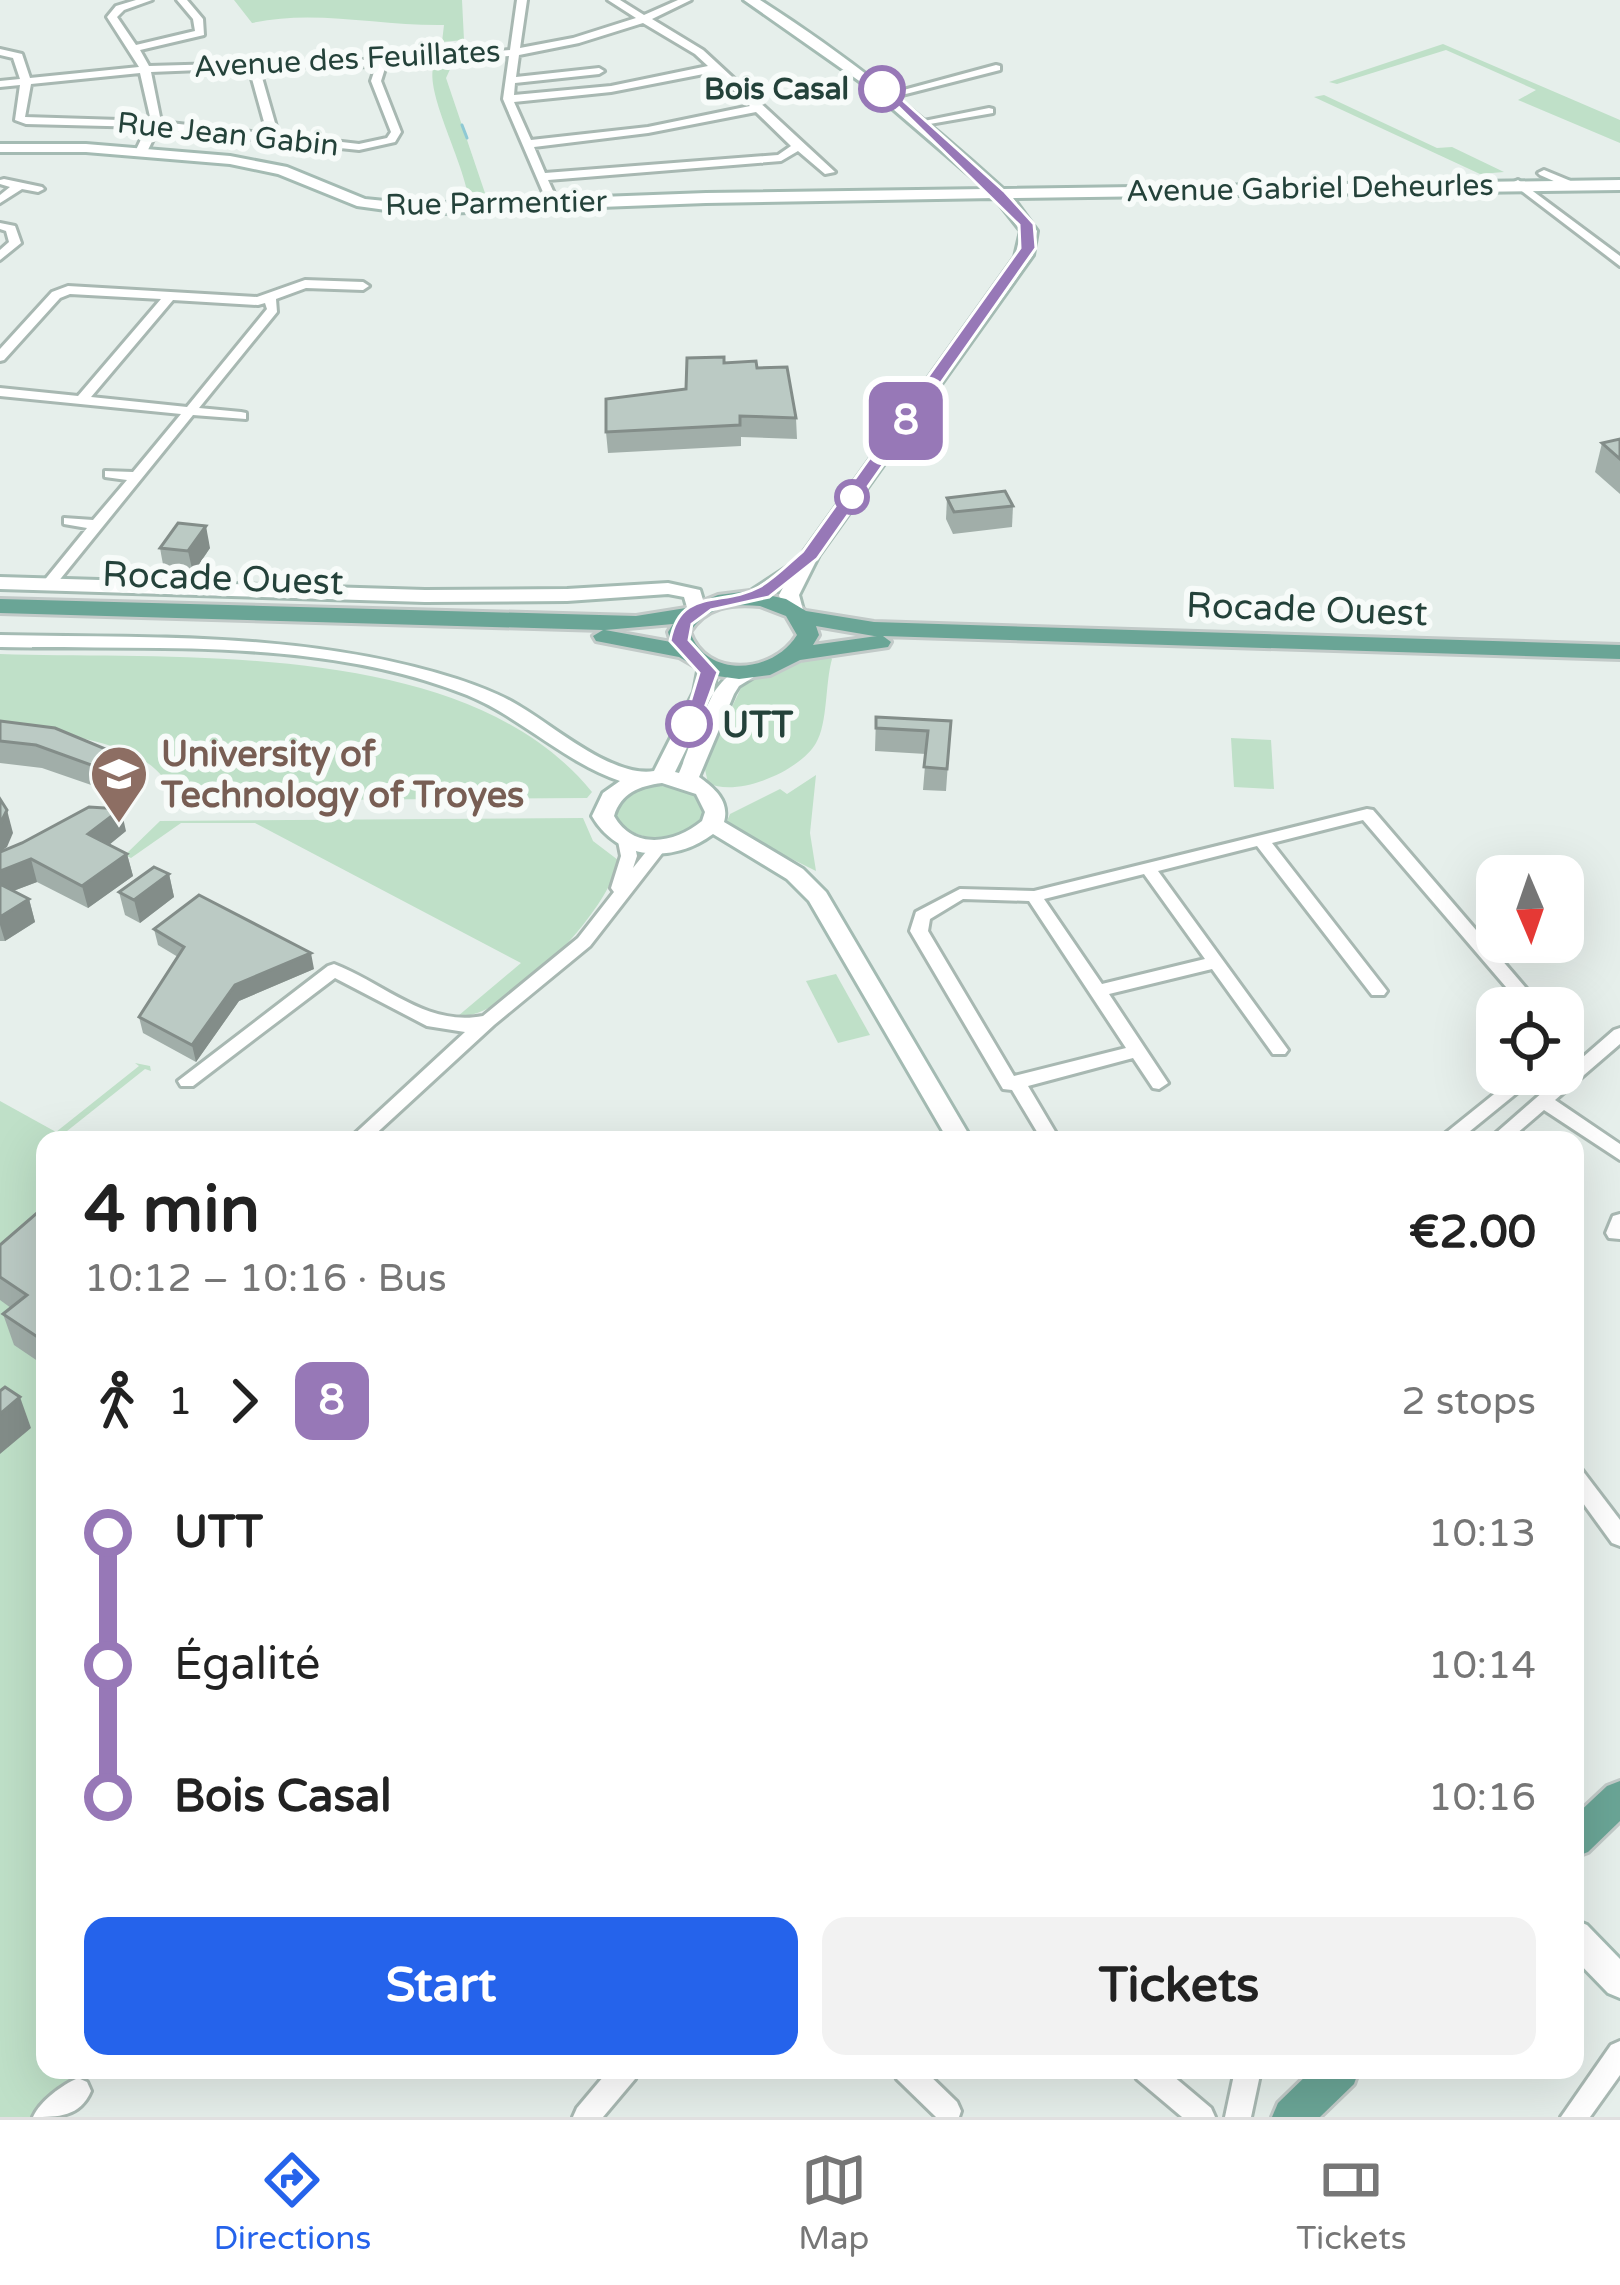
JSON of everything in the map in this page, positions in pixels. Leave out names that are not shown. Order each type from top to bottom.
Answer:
[{"type":"main road","name":"Rocade Ouest","points":[[0,606],[636,623],[694,612],[724,600],[750,598],[874,629],[1620,652]]},
{"type":"main road","points":[[694,612],[679,632],[685,651],[706,665],[750,671]]},
{"type":"main road","points":[[797,613],[808,635],[798,654]]},
{"type":"main road","name":"Rocade Ouest","points":[[445,619],[685,651]]},
{"type":"main road","name":"Rocade Ouest","points":[[750,671],[847,643],[992,635]]},
{"type":"main road","points":[[1584,1831],[1620,1797]]},
{"type":"main road","points":[[1292,2117],[1331,2079]]},
{"type":"street","points":[[141,152],[157,125],[147,70],[112,17],[120,8],[147,0]]},
{"type":"street","points":[[133,49],[200,33],[198,19],[182,0]]},
{"type":"street","points":[[522,0],[508,99],[553,204]]},
{"type":"street","points":[[614,0],[716,68],[829,172]]},
{"type":"street","name":"Avenue des Feuillates","points":[[0,84],[147,70],[382,63],[513,52],[604,35],[686,0]]},
{"type":"street","points":[[752,0],[853,64],[924,122],[1026,224],[1028,248],[810,555],[789,595],[797,613]]},
{"type":"street","points":[[0,52],[19,56],[26,82]]},
{"type":"street","name":"Rue Jean Gabin","points":[[26,82],[19,118],[26,121],[157,125],[359,147],[391,140],[396,132],[376,81],[382,63]]},
{"type":"street","points":[[253,64],[272,130],[263,136]]},
{"type":"street","points":[[508,99],[611,89],[716,68]]},
{"type":"street","points":[[890,95],[996,68]]},
{"type":"street","points":[[509,81],[599,71]]},
{"type":"street","points":[[528,144],[648,130],[758,108]]},
{"type":"street","points":[[924,122],[989,111]]},
{"type":"street","points":[[542,177],[781,158],[798,146]]},
{"type":"street","name":"Rue Parmentier","points":[[0,148],[141,152],[268,166],[334,194],[392,207],[1000,195]]},
{"type":"street","points":[[1544,173],[1569,184]]},
{"type":"street","points":[[4,182],[38,189]]},
{"type":"street","points":[[1518,183],[1620,262]]},
{"type":"street","name":"Avenue Gabriel Deheurles","points":[[1000,195],[1518,183],[1620,185]]},
{"type":"street","points":[[0,200],[20,185]]},
{"type":"street","points":[[0,226],[11,228],[15,242],[0,256]]},
{"type":"street","points":[[0,356],[63,289],[270,299],[305,284],[363,286]]},
{"type":"street","points":[[81,400],[170,296]]},
{"type":"street","points":[[48,585],[272,309],[270,299]]},
{"type":"street","points":[[0,392],[241,416]]},
{"type":"street","points":[[110,474],[137,477]]},
{"type":"street","points":[[69,521],[98,525]]},
{"type":"street","points":[[750,598],[774,586],[810,555]]},
{"type":"street","points":[[615,594],[681,581],[724,600]]},
{"type":"street","points":[[0,583],[474,597],[680,588],[694,596],[694,612]]},
{"type":"street","points":[[0,641],[325,653],[470,690],[618,774],[691,782]]},
{"type":"street","points":[[706,665],[704,692],[650,779],[613,794],[603,816],[610,830],[626,841],[658,848],[693,840],[712,824],[714,802],[688,777],[731,682],[750,671]]},
{"type":"street","points":[[536,724],[606,780],[613,794]]},
{"type":"street","points":[[1138,1051],[1009,1084],[919,931],[922,916],[960,894],[1034,896],[1367,814],[1516,987]]},
{"type":"street","points":[[712,824],[818,897],[955,1131]]},
{"type":"street","points":[[693,840],[773,863]]},
{"type":"street","points":[[1261,840],[1378,992]]},
{"type":"street","points":[[611,910],[629,856],[626,841]]},
{"type":"street","points":[[367,1131],[488,1021],[570,955],[658,848]]},
{"type":"street","points":[[1148,868],[1279,1050]]},
{"type":"street","points":[[1034,896],[1159,1083]]},
{"type":"street","points":[[1098,991],[1216,962]]},
{"type":"street","points":[[187,1082],[334,970],[433,1022],[463,1026],[488,1021]]},
{"type":"street","points":[[1509,1131],[1620,1034]]},
{"type":"street","points":[[1017,1082],[1046,1131]]},
{"type":"street","points":[[1458,1131],[1504,1095]]},
{"type":"street","points":[[1546,1102],[1620,1153]]},
{"type":"street","points":[[1584,1487],[1617,1529]]},
{"type":"street","points":[[1584,1945],[1620,1982]]},
{"type":"street","points":[[1574,2117],[1620,2054]]},
{"type":"street","points":[[586,2117],[618,2079]]},
{"type":"street","points":[[915,2079],[948,2111]]},
{"type":"street","points":[[1157,2079],[1202,2117]]},
{"type":"street","points":[[1238,2117],[1245,2079]]},
{"type":"street","points":[[46,2117],[78,2091]]},
{"type":"green space","points":[[234,0],[462,0],[464,40],[442,42],[444,25],[323,18],[252,23]]},
{"type":"green space","points":[[1443,44],[1620,120],[1620,143],[1518,100],[1536,90],[1446,50],[1337,84],[1329,82]]},
{"type":"green space","points":[[452,65],[446,78],[487,199],[469,201],[435,96],[433,68]]},
{"type":"green space","points":[[1324,95],[1437,148],[1452,147],[1504,172],[1480,174],[1314,97]]},
{"type":"green space","points":[[827,653],[832,659],[823,725],[808,753],[782,772],[751,784],[720,787],[708,783],[704,765],[743,684]]},
{"type":"green space","points":[[0,654],[233,659],[316,667],[397,682],[472,706],[538,742],[592,792],[587,798],[171,801],[165,781],[128,752],[73,736],[0,725]]},
{"type":"green space","points":[[1231,738],[1271,740],[1274,789],[1234,787]]},
{"type":"green space","points":[[816,775],[810,833],[816,871],[725,826],[730,814],[780,789],[787,794]]},
{"type":"green space","points":[[650,784],[695,792],[706,808],[692,832],[680,838],[651,838],[614,817],[616,805],[632,790]]},
{"type":"green space","points":[[583,818],[593,841],[618,860],[598,905],[529,981],[479,1012],[458,1016],[521,963],[255,823],[181,823],[131,858],[125,855],[160,821]]},
{"type":"green space","points":[[836,974],[870,1035],[838,1043],[806,981]]},
{"type":"green space","points":[[135,1063],[150,1066],[151,1071],[145,1069],[67,1131],[57,1131],[139,1066]]},
{"type":"green space","points":[[0,1101],[54,1131],[36,1131],[36,2079],[78,2079],[30,2117],[0,2117]]},
{"type":"building","points":[[724,357],[724,363],[756,361],[757,368],[787,367],[796,418],[740,416],[740,425],[606,432],[606,399],[686,389],[687,358]]},
{"type":"building","points":[[1620,439],[1620,459],[1602,443]]},
{"type":"building","points":[[1005,491],[1013,506],[954,512],[947,498]]},
{"type":"building","points":[[178,523],[206,526],[188,551],[160,548]]},
{"type":"building","points":[[876,717],[951,721],[947,769],[924,767],[928,731],[876,728]]},
{"type":"building","points":[[0,721],[55,728],[120,755],[91,765],[36,745],[0,741]]},
{"type":"building","points":[[89,807],[121,809],[88,834],[127,854],[82,886],[31,859],[0,871],[0,852]]},
{"type":"building","points":[[154,867],[169,874],[134,900],[119,892]]},
{"type":"building","points":[[0,884],[29,899],[0,917]]},
{"type":"building","points":[[199,895],[311,953],[235,985],[192,1045],[139,1017],[184,947],[154,929]]},
{"type":"building","points":[[36,1214],[36,1336],[3,1314],[27,1295],[0,1277],[0,1245]]},
{"type":"building","points":[[5,1387],[20,1397],[0,1414],[0,1391]]},
{"type":"waterway","points":[[462,125],[467,138]]},
{"type":"bus line","name":"8","points":[[689,724],[709,672],[685,651],[679,632],[683,622],[705,605],[763,593],[810,555],[1028,248],[1026,224],[1000,195],[882,89]]},
{"type":"place","name":"Bois Casal","points":[[882,89]]},
{"type":"place","name":"UTT","points":[[689,724]]},
{"type":"place","name":"University of Technology of Troyes","points":[[119,825]]}]
